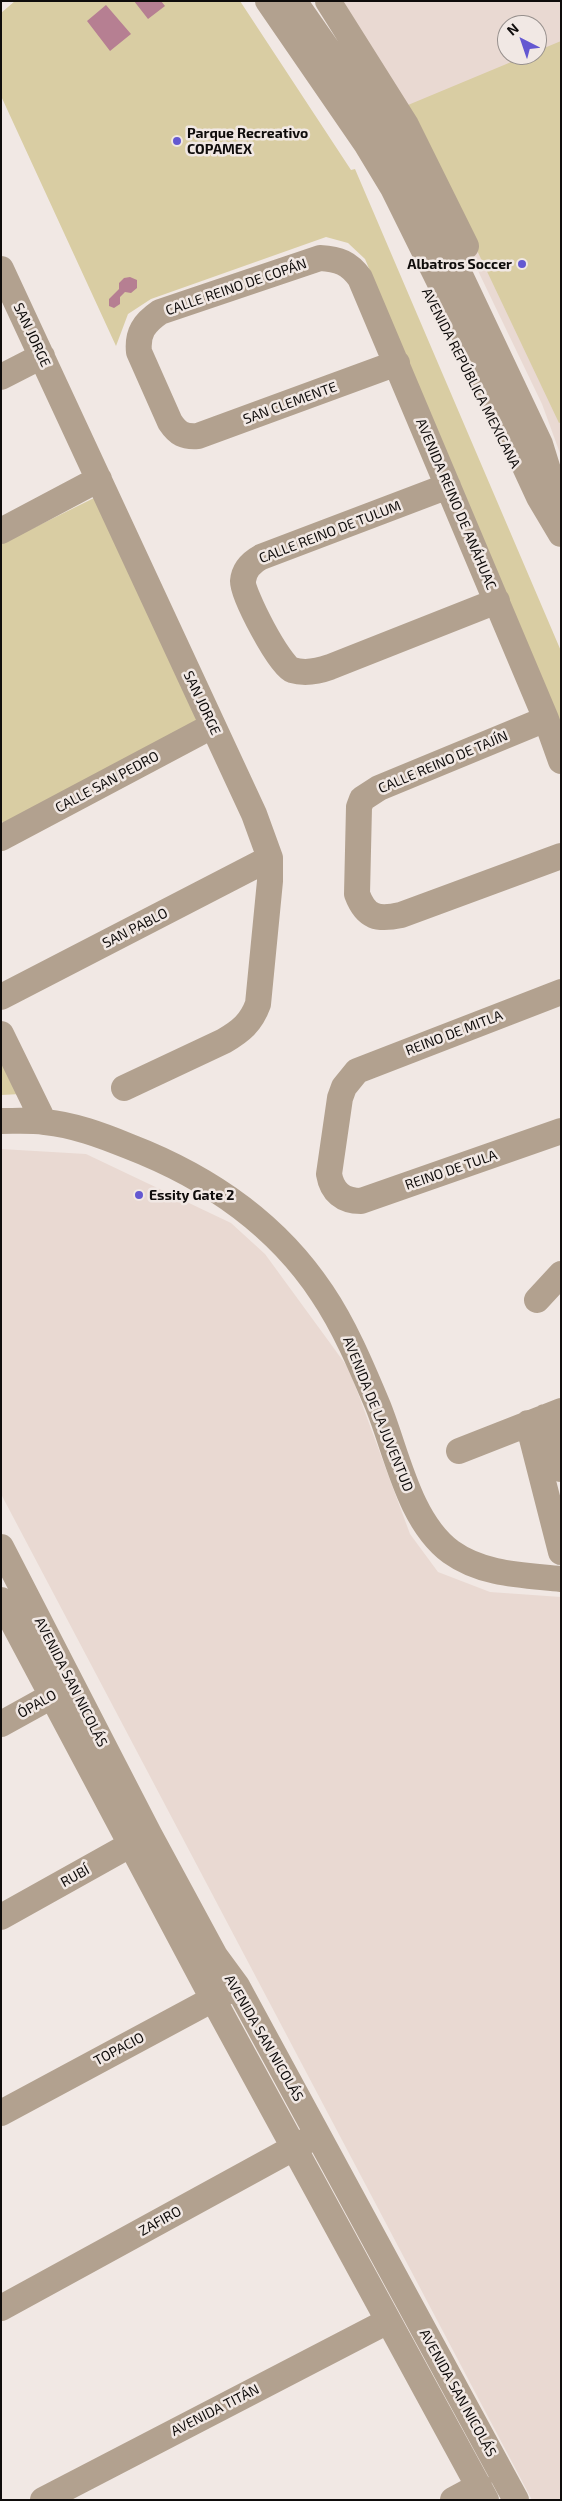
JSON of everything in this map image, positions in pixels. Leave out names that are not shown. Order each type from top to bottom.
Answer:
[{"type":"street","name":"AVENIDA REPÚBLICA MEXICANA","points":[[249,1],[276,46],[374,186],[502,446],[514,466],[552,501]]},
{"type":"street","name":"AVENIDA REPÚBLICA MEXICANA","points":[[268,1],[367,145],[393,188],[439,280],[530,447]]},
{"type":"street","name":"AVENIDA REPÚBLICA MEXICANA","points":[[294,1],[388,136],[411,176],[488,332],[552,501],[561,534]]},
{"type":"street","name":"AVENIDA REPÚBLICA MEXICANA","points":[[328,1],[406,125],[442,194],[510,338],[540,407],[551,438],[552,501]]},
{"type":"street","name":"CALLE REINO DE COPÁN","points":[[181,435],[170,422],[139,352],[140,332],[146,324],[160,312],[320,258],[335,259]]},
{"type":"street","name":"AVENIDA REINO DE ANÁHUAC","points":[[335,259],[352,268],[360,278],[497,601],[546,719],[561,761]]},
{"type":"street","name":"SAN JORGE","points":[[1,269],[254,814],[270,858],[270,881],[259,995],[254,1017],[242,1029],[224,1040],[124,1088]]},
{"type":"street","points":[[1,377],[42,356]]},
{"type":"street","name":"SAN CLEMENTE","points":[[181,435],[198,436],[397,363]]},
{"type":"street","points":[[1,531],[99,479]]},
{"type":"street","name":"CALLE REINO DE TULUM","points":[[448,486],[252,562],[246,572],[244,590],[280,660],[292,670],[304,671],[317,671],[330,667],[497,601]]},
{"type":"street","name":"CALLE REINO DE TAJÍN","points":[[546,719],[379,788],[362,799],[357,816],[357,894],[361,905],[376,917],[386,918],[401,915],[561,856]]},
{"type":"street","name":"CALLE SAN PEDRO","points":[[1,838],[212,726]]},
{"type":"street","name":"SAN PABLO","points":[[1,997],[270,858]]},
{"type":"street","name":"REINO DE MITLA","points":[[341,1196],[334,1190],[330,1174],[340,1098],[349,1078],[369,1065],[561,992]]},
{"type":"street","points":[[1,1034],[44,1122]]},
{"type":"street","name":"AVENIDA DE LA JUVENTUD","points":[[1,1121],[44,1122],[85,1130],[164,1160],[211,1186],[272,1231],[317,1286],[343,1329],[378,1406],[414,1502],[425,1524],[437,1539],[451,1552],[469,1562],[492,1571],[561,1579]]},
{"type":"street","name":"REINO DE TULA","points":[[341,1196],[354,1200],[374,1197],[561,1131]]},
{"type":"street","points":[[537,1300],[561,1274]]},
{"type":"street","points":[[459,1451],[545,1417]]},
{"type":"street","points":[[545,1417],[561,1469]]},
{"type":"street","points":[[545,1417],[561,1552]]},
{"type":"street","name":"AVENIDA SAN NICOLÁS","points":[[1,1547],[62,1690],[140,1840],[213,1999],[482,2493]]},
{"type":"street","name":"AVENIDA SAN NICOLÁS","points":[[1,1600],[62,1690]]},
{"type":"street","name":"ÓPALO","points":[[1,1724],[62,1690]]},
{"type":"street","name":"AVENIDA SAN NICOLÁS","points":[[140,1840],[215,1956],[237,1986],[516,2500]]},
{"type":"street","name":"RUBÍ","points":[[1,1918],[140,1840]]},
{"type":"street","name":"TOPACIO","points":[[1,2113],[237,1986]]},
{"type":"street","points":[[318,2134],[333,2184],[392,2296],[388,2321],[408,2326],[502,2500]]},
{"type":"street","name":"ZAFIRO","points":[[1,2308],[318,2134]]},
{"type":"street","name":"AVENIDA TITÁN","points":[[43,2500],[388,2321]]},
{"type":"street","points":[[453,2500],[482,2493]]},
{"type":"shaded area","name":"Parque Recreativo COPAMEX","points":[[15,1],[240,1],[351,170],[355,169],[561,651],[561,725],[365,259],[348,243],[326,237],[151,299],[128,314],[116,346],[1,96],[1,13]]},
{"type":"shaded area","points":[[134,1],[161,1],[165,6],[148,19]]},
{"type":"shaded area","name":"Albatros Soccer","points":[[341,1],[561,1],[561,456],[542,404],[382,71]]},
{"type":"shaded area","points":[[106,5],[131,34],[110,51],[87,21]]},
{"type":"shaded area","name":"Albatros Soccer","points":[[561,41],[561,422],[559,423],[408,105],[504,65],[547,65],[547,47]]},
{"type":"shaded area","points":[[130,277],[137,280],[137,288],[131,293],[125,292],[120,297],[120,304],[114,308],[109,306],[109,299],[119,289],[119,283],[124,278]]},
{"type":"shaded area","points":[[98,496],[203,721],[6,829],[1,819],[1,544]]},
{"type":"shaded area","points":[[1,1056],[21,1094],[1,1095]]},
{"type":"shaded area","points":[[1,1149],[86,1154],[231,1223],[265,1254],[349,1369],[410,1534],[438,1572],[490,1592],[561,1597],[561,2500],[532,2500],[1,1494]]},
{"type":"place","name":"Parque Recreativo COPAMEX","points":[[177,141]]},
{"type":"place","name":"Albatros Soccer","points":[[522,264]]},
{"type":"place","name":"Essity Gate 2","points":[[139,1195]]}]
